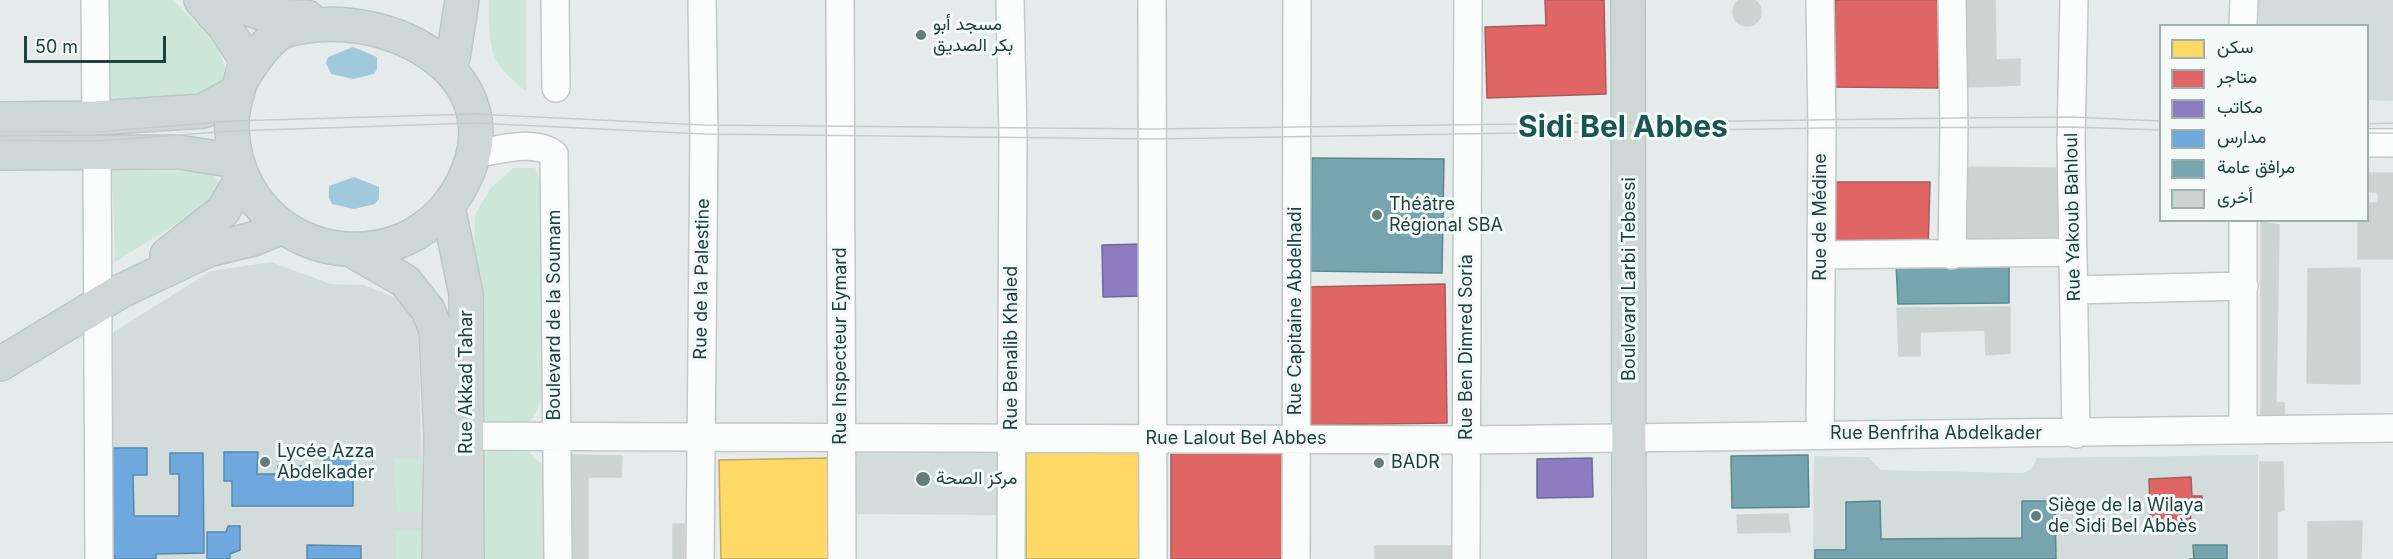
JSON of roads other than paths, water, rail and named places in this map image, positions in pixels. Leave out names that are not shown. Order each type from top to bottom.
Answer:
[{"type":"main road","points":[[0,119],[96,118],[203,111],[240,85],[259,52],[281,31],[307,17],[332,9],[370,4],[411,22],[434,38],[453,58],[468,85],[475,114],[473,154],[466,176],[448,207],[428,225],[405,240],[378,248],[351,250],[315,244],[282,227],[259,205],[239,169],[232,131],[240,85],[246,59],[224,26],[201,0]]},
{"type":"main road","points":[[234,0],[273,18],[307,17]]},
{"type":"main road","points":[[453,58],[462,0]]},
{"type":"main road","name":"Boulevard Larbi Tebessi","points":[[1628,0],[1629,559]]},
{"type":"main road","points":[[0,153],[178,152],[239,169]]},
{"type":"main road","points":[[110,297],[223,211],[239,169]]},
{"type":"main road","name":"Rue Akkad Tahar","points":[[439,559],[454,436],[466,294],[448,207]]},
{"type":"main road","points":[[0,364],[110,297],[208,250],[253,239],[282,227]]},
{"type":"main road","name":"Rue Akkad Tahar","points":[[351,250],[405,281],[428,310],[436,330],[454,436],[467,559]]},
{"type":"street","points":[[94,0],[96,118]]},
{"type":"street","points":[[555,0],[556,88]]},
{"type":"street","name":"Rue de la Palestine","points":[[700,559],[699,438],[704,134],[702,0]]},
{"type":"street","name":"Rue Inspecteur Eymard","points":[[840,0],[842,559]]},
{"type":"street","name":"Rue Benalib Khaled","points":[[1010,0],[1013,137],[1011,559]]},
{"type":"street","points":[[1152,0],[1153,559]]},
{"type":"street","name":"Rue Capitaine Abdelhadi","points":[[1296,559],[1297,0]]},
{"type":"street","name":"Rue Ben Dimred Soria","points":[[1466,559],[1468,0]]},
{"type":"street","name":"Rue de Médine","points":[[1820,0],[1820,434]]},
{"type":"street","points":[[1952,0],[1954,127],[1952,255]]},
{"type":"street","name":"Rue Yakoub Bahloul","points":[[2074,0],[2071,140],[2076,434]]},
{"type":"street","points":[[2243,24],[2244,0]]},
{"type":"street","points":[[2369,143],[2393,143]]},
{"type":"street","name":"Boulevard de la Soumam","points":[[473,154],[515,147],[547,149],[554,154],[555,438],[558,559]]},
{"type":"street","points":[[97,153],[110,297],[99,559]]},
{"type":"street","points":[[2243,222],[2243,428]]},
{"type":"street","points":[[1821,255],[2073,252]]},
{"type":"street","points":[[2074,290],[2244,286]]},
{"type":"street","name":"Rue Benfriha Abdelkader","points":[[1630,437],[2076,434],[2243,428],[2393,428]]},
{"type":"street","name":"Rue Lalout Bel Abbes","points":[[454,436],[1467,440],[1630,437]]},
{"type":"water","points":[[353,47],[377,57],[377,69],[374,74],[353,79],[331,74],[326,63],[328,57]]},
{"type":"water","points":[[354,177],[379,187],[379,199],[375,204],[354,209],[332,204],[329,198],[329,186]]},
{"type":"tram line","points":[[0,131],[97,132],[232,121],[475,114],[703,125],[1153,129],[2072,117],[2159,121]]},
{"type":"tram line","points":[[0,141],[97,141],[232,131],[476,123],[704,134],[1153,139],[1822,128],[2072,127],[2159,130]]},
{"type":"tram line","points":[[2369,124],[2393,123]]},
{"type":"tram line","points":[[2369,133],[2393,133]]},
{"type":"place","name":"مسجد أبو بكر الصديق","points":[[921,35]]},
{"type":"place","name":"Théâtre Régional SBA","points":[[1377,215]]},
{"type":"place","name":"Lycée Azza Abdelkader","points":[[265,462]]},
{"type":"place","name":"BADR","points":[[1379,463]]},
{"type":"place","name":"مركز الصحة","points":[[923,479]]},
{"type":"place","name":"Siège de la Wilaya de Sidi Bel Abbès","points":[[2036,516]]},
{"type":"district","name":"Sidi Bel Abbes","points":[[1623,128]]}]
